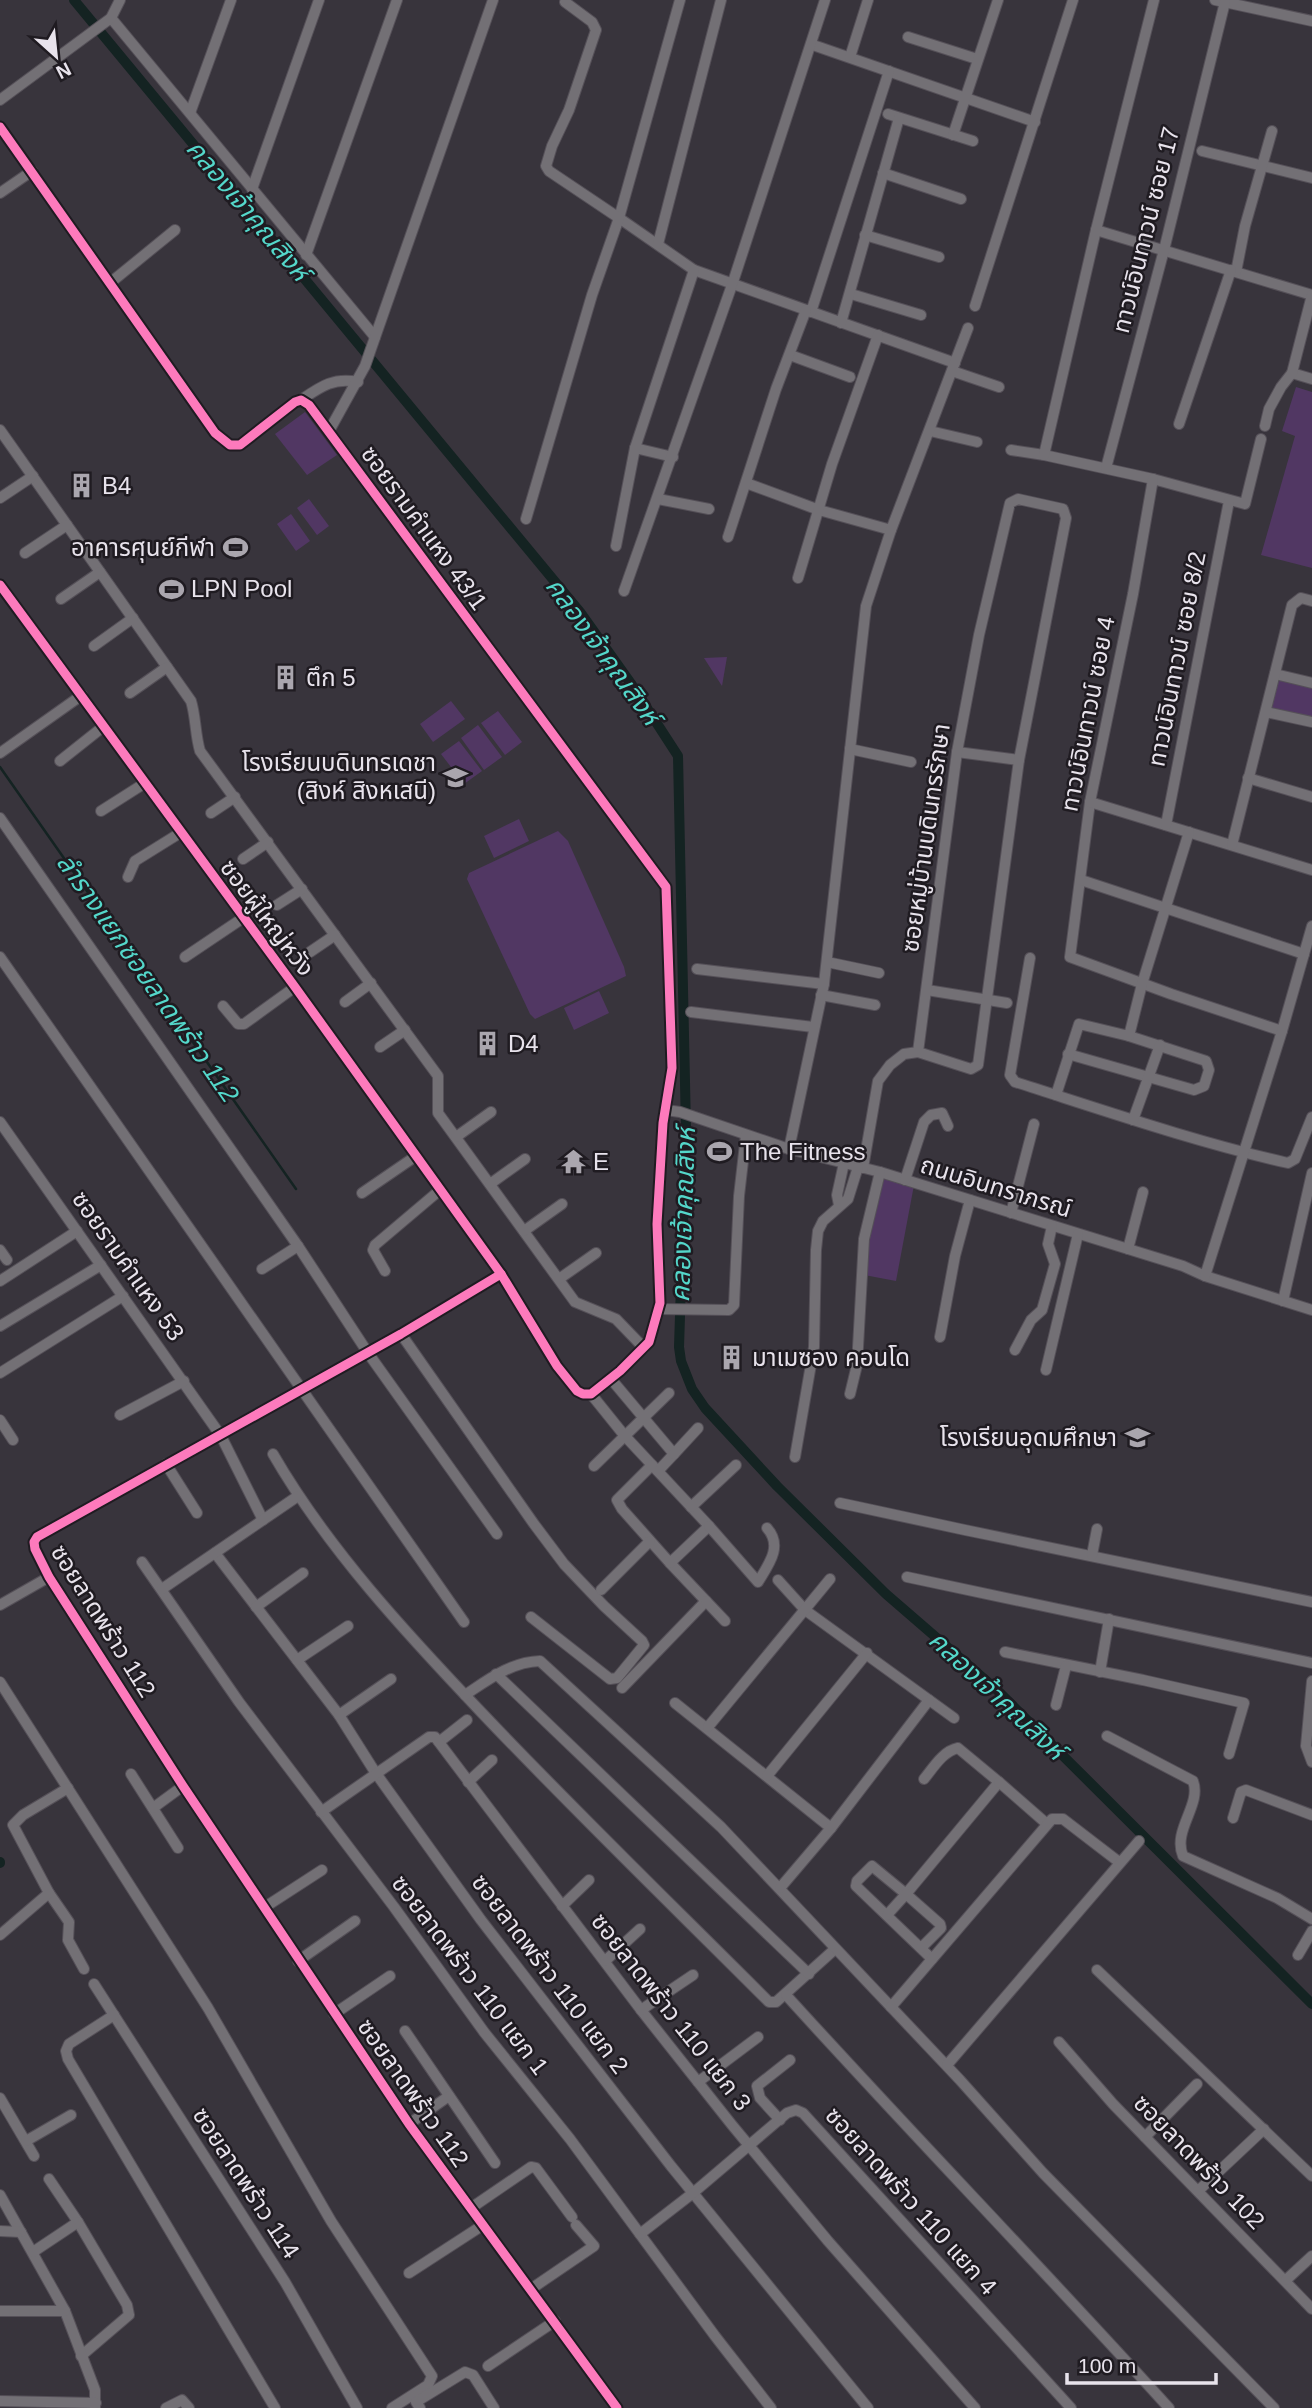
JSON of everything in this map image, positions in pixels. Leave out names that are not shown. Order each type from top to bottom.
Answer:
[{"type":"street","points":[[0,100],[107,20],[120,0]]},
{"type":"street","points":[[190,113],[231,0]]},
{"type":"street","points":[[252,189],[318,0]]},
{"type":"street","points":[[306,255],[397,0]]},
{"type":"street","points":[[329,431],[358,382],[372,349],[493,0]]},
{"type":"street","points":[[526,519],[584,321],[619,218],[680,0]]},
{"type":"street","points":[[657,244],[721,0]]},
{"type":"street","points":[[624,591],[732,285],[813,44],[825,0]]},
{"type":"street","points":[[850,57],[867,0]]},
{"type":"street","points":[[953,135],[997,0]]},
{"type":"street","points":[[975,306],[1073,0]]},
{"type":"street","points":[[1044,455],[1096,230],[1154,0]]},
{"type":"street","points":[[1220,1],[1312,20]]},
{"type":"street","name":"ทาวน์อินทาวน์ ซอย 17","points":[[1107,468],[1164,250],[1220,1]]},
{"type":"street","points":[[565,2],[592,22],[596,30],[569,110],[552,146],[547,166],[550,171],[694,270],[878,335],[999,387]]},
{"type":"street","points":[[107,20],[190,113],[375,337]]},
{"type":"street","points":[[908,37],[977,59]]},
{"type":"street","points":[[813,44],[1035,122]]},
{"type":"street","points":[[728,537],[889,71]]},
{"type":"street","points":[[841,323],[883,173],[893,116],[973,141]]},
{"type":"street","points":[[0,127],[215,433],[230,445],[240,445],[288,406],[327,383],[338,380],[358,382]]},
{"type":"street","points":[[1179,424],[1234,271],[1272,131]]},
{"type":"street","points":[[1202,151],[1312,178]]},
{"type":"street","points":[[0,193],[32,171]]},
{"type":"street","points":[[883,173],[961,199]]},
{"type":"street","points":[[110,283],[175,230]]},
{"type":"street","points":[[1096,230],[1312,295],[1292,373],[1269,409],[1265,426]]},
{"type":"street","points":[[865,235],[939,257]]},
{"type":"street","points":[[616,546],[635,448],[694,270]]},
{"type":"street","points":[[851,294],[921,315]]},
{"type":"street","points":[[789,1149],[827,962],[866,606],[891,530],[968,328]]},
{"type":"street","points":[[798,578],[832,464],[878,335]]},
{"type":"street","points":[[790,355],[850,377]]},
{"type":"street","points":[[1292,373],[1312,379]]},
{"type":"street","name":"ซอยรามคำแหง 43/1","points":[[301,400],[309,405],[329,431],[663,881],[666,887],[672,1068],[666,1110]]},
{"type":"street","points":[[0,430],[191,701],[200,751],[438,1076],[438,1113],[575,1302],[616,1319],[644,1348]]},
{"type":"street","points":[[930,431],[977,442]]},
{"type":"street","points":[[1011,450],[1107,468],[1245,504],[1261,439]]},
{"type":"street","points":[[635,448],[673,457]]},
{"type":"street","points":[[0,498],[33,476]]},
{"type":"street","name":"ทาวน์อินทาวน์ ซอย 4","points":[[1142,984],[1070,957],[1090,802],[1133,594],[1153,479]]},
{"type":"street","points":[[746,483],[819,510],[891,530]]},
{"type":"street","points":[[658,499],[709,509]]},
{"type":"street","name":"ซอยหมู่บ้านบดินทรรักษา","points":[[918,1052],[957,752],[979,635],[1010,503],[1018,499],[1063,509],[1066,513],[1019,760]]},
{"type":"street","name":"ทาวน์อินทาวน์ ซอย 8/2","points":[[1166,825],[1229,501]]},
{"type":"street","points":[[25,553],[67,524]]},
{"type":"street","points":[[61,598],[100,572]]},
{"type":"street","name":"ซอยผู้ใหญ่หวัง","points":[[1,587],[502,1274]]},
{"type":"street","points":[[1232,845],[1292,605],[1301,598],[1312,601]]},
{"type":"street","points":[[94,646],[133,618]]},
{"type":"street","points":[[130,693],[167,667]]},
{"type":"street","points":[[1275,674],[1312,683]]},
{"type":"street","points":[[0,752],[82,695]]},
{"type":"street","points":[[1266,712],[1312,722]]},
{"type":"street","points":[[60,761],[104,726]]},
{"type":"street","points":[[850,749],[911,762]]},
{"type":"street","points":[[795,1457],[814,1348],[818,1231],[823,1221],[848,1199],[860,1167],[878,1081],[890,1065],[904,1054],[918,1052],[971,1069],[978,1065],[1019,760],[957,752]]},
{"type":"street","points":[[1248,778],[1312,797]]},
{"type":"street","points":[[101,811],[145,783]]},
{"type":"street","points":[[211,813],[235,797]]},
{"type":"street","points":[[1090,802],[1312,870]]},
{"type":"street","points":[[0,818],[298,1246],[368,1353],[497,1534]]},
{"type":"street","points":[[1129,1036],[1142,984],[1189,832]]},
{"type":"street","points":[[128,877],[135,861],[180,833]]},
{"type":"street","points":[[243,859],[268,842]]},
{"type":"street","points":[[1081,880],[1304,954]]},
{"type":"street","points":[[277,905],[302,889]]},
{"type":"street","points":[[185,957],[243,918]]},
{"type":"street","points":[[1205,1276],[1312,926]]},
{"type":"street","points":[[310,952],[335,935]]},
{"type":"street","points":[[0,957],[464,1622]]},
{"type":"street","points":[[1030,958],[1027,960],[1010,1075],[1015,1082],[1133,1121],[1243,1153],[1288,1163],[1296,1159],[1312,1116]]},
{"type":"street","points":[[827,962],[879,973]]},
{"type":"street","points":[[697,969],[822,990],[875,1005]]},
{"type":"street","points":[[1300,970],[1312,974]]},
{"type":"street","points":[[345,1002],[370,983]]},
{"type":"street","points":[[1142,984],[1282,1031]]},
{"type":"street","points":[[223,1006],[238,1024],[244,1024],[295,987]]},
{"type":"street","points":[[927,989],[1007,1003]]},
{"type":"street","points":[[691,1012],[813,1027]]},
{"type":"street","points":[[1056,1095],[1068,1054],[1077,1026],[1081,1023],[1206,1061],[1209,1070],[1204,1086],[1200,1090],[1194,1090],[1068,1054]]},
{"type":"street","points":[[380,1047],[405,1030]]},
{"type":"street","points":[[1133,1121],[1160,1045]]},
{"type":"street","points":[[590,1394],[611,1379],[649,1342],[659,1309],[657,1224],[666,1110]]},
{"type":"street","name":"ถนนอินทราภรณ์","points":[[666,1110],[680,1112],[789,1149],[880,1172],[1183,1266],[1205,1276],[1312,1310]]},
{"type":"street","points":[[456,1137],[491,1112]]},
{"type":"street","points":[[905,1180],[923,1122],[931,1115],[942,1114],[948,1126]]},
{"type":"street","name":"ซอยรามคำแหง 53","points":[[0,1122],[221,1436],[263,1520]]},
{"type":"street","points":[[1011,1213],[1034,1124]]},
{"type":"street","points":[[659,1309],[729,1310],[734,1305],[739,1196],[746,1135]]},
{"type":"street","points":[[362,1193],[416,1156]]},
{"type":"street","points":[[490,1184],[525,1159]]},
{"type":"street","points":[[839,1205],[837,1195],[844,1163]]},
{"type":"street","points":[[850,1394],[857,1365],[864,1239],[880,1172]]},
{"type":"street","points":[[1283,1301],[1312,1173]]},
{"type":"street","points":[[385,1271],[373,1250],[375,1245],[440,1190]]},
{"type":"street","points":[[1128,1250],[1143,1192]]},
{"type":"street","points":[[940,1337],[955,1256],[970,1200]]},
{"type":"street","points":[[524,1231],[562,1204]]},
{"type":"street","points":[[1015,1350],[1031,1320],[1042,1310],[1055,1264],[1048,1244],[1052,1226]]},
{"type":"street","points":[[0,1281],[77,1231]]},
{"type":"street","points":[[1046,1370],[1078,1234]]},
{"type":"street","points":[[262,1269],[298,1246]]},
{"type":"street","points":[[559,1279],[596,1253]]},
{"type":"street","points":[[0,1326],[101,1265]]},
{"type":"street","points":[[502,1274],[577,1391],[590,1394],[758,1582],[771,1559],[775,1545],[774,1536],[767,1528]]},
{"type":"street","name":"ซอยลาดพร้าว 112","points":[[502,1274],[303,1390],[37,1537],[34,1542],[49,1577],[298,1961],[409,2124],[617,2408]]},
{"type":"street","points":[[0,1373],[123,1296]]},
{"type":"street","points":[[401,1334],[564,1564],[644,1645],[617,1678],[610,1679],[531,1617]]},
{"type":"street","points":[[611,1379],[674,1454]]},
{"type":"street","points":[[120,1415],[184,1381]]},
{"type":"street","points":[[594,1466],[669,1393]]},
{"type":"street","points":[[0,1419],[13,1440]]},
{"type":"street","points":[[698,1428],[674,1454],[617,1500],[650,1541],[725,1621]]},
{"type":"street","points":[[273,1454],[298,1496],[355,1570],[465,1695],[548,1782],[769,2002],[776,2002],[786,1995],[835,1948]]},
{"type":"street","points":[[166,1464],[197,1513]]},
{"type":"street","points":[[691,1507],[736,1465]]},
{"type":"street","points":[[162,1589],[298,1496]]},
{"type":"street","points":[[840,1503],[1312,1602]]},
{"type":"street","points":[[670,1563],[709,1526]]},
{"type":"street","points":[[1092,1555],[1097,1529]]},
{"type":"street","points":[[601,1590],[650,1541]]},
{"type":"street","name":"ซอยลาดพร้าว 110 แยก 2","points":[[215,1553],[339,1715],[481,1920],[693,2193],[868,2408]]},
{"type":"street","name":"ซอยลาดพร้าว 110 แยก 1","points":[[142,1562],[239,1702],[394,1907],[484,2032],[570,2138],[771,2408]]},
{"type":"street","points":[[256,1607],[303,1573]]},
{"type":"street","points":[[0,1605],[49,1577]]},
{"type":"street","points":[[907,1577],[1312,1664]]},
{"type":"street","points":[[708,1727],[830,1579]]},
{"type":"street","points":[[778,1580],[805,1610],[954,1718]]},
{"type":"street","points":[[622,1688],[706,1601]]},
{"type":"street","points":[[1100,1672],[1109,1619]]},
{"type":"street","points":[[297,1660],[348,1626]]},
{"type":"street","points":[[1005,1652],[1244,1703],[1230,1754]]},
{"type":"street","points":[[767,1776],[867,1653]]},
{"type":"street","points":[[465,1695],[496,1674],[519,1663],[540,1661],[681,1788],[780,1888],[947,2065],[1043,2173],[1274,2408]]},
{"type":"street","points":[[1056,1705],[1066,1665]]},
{"type":"street","points":[[496,1674],[809,1974]]},
{"type":"street","points":[[339,1715],[391,1679]]},
{"type":"street","points":[[1312,1681],[1306,1746],[1312,1762]]},
{"type":"street","points":[[0,1682],[208,2008],[331,2221],[432,2376],[416,2402]]},
{"type":"street","points":[[780,1888],[831,1828],[929,1700]]},
{"type":"street","points":[[675,1703],[831,1828]]},
{"type":"street","points":[[321,1812],[429,1737],[435,1737],[439,1742],[467,1720]]},
{"type":"street","points":[[1107,1736],[1193,1781],[1196,1789],[1181,1833],[1180,1849],[1183,1856],[1277,1898],[1312,1919]]},
{"type":"street","name":"ซอยลาดพร้าว 110 แยก 3","points":[[439,1742],[641,2010],[750,2147],[828,2241],[975,2408]]},
{"type":"street","points":[[924,1779],[942,1757],[951,1749],[958,1748],[1047,1824]]},
{"type":"street","points":[[468,1782],[492,1760]]},
{"type":"street","points":[[131,1774],[178,1847]]},
{"type":"street","points":[[887,1915],[999,1782]]},
{"type":"street","points":[[153,1808],[183,1786]]},
{"type":"street","points":[[68,1788],[23,1815],[13,1825],[49,1893],[69,1922],[68,1940],[84,1969]]},
{"type":"street","points":[[1233,1818],[1241,1793],[1246,1790],[1312,1815]]},
{"type":"street","points":[[891,2007],[1047,1824],[1056,1818],[1063,1819],[1119,1862]]},
{"type":"street","points":[[947,2065],[1139,1841]]},
{"type":"street","points":[[921,1948],[941,1926],[872,1866],[857,1881],[856,1886],[932,1959]]},
{"type":"street","points":[[265,1907],[321,1870]]},
{"type":"street","points":[[562,1906],[589,1880]]},
{"type":"street","points":[[0,1935],[49,1893]]},
{"type":"street","points":[[298,1961],[355,1921]]},
{"type":"street","points":[[605,1961],[640,1929]]},
{"type":"street","points":[[1298,1955],[1312,1931]]},
{"type":"street","points":[[1097,1970],[1312,2176]]},
{"type":"street","points":[[641,2010],[693,1975]]},
{"type":"street","points":[[334,2014],[390,1976]]},
{"type":"street","name":"ซอยลาดพร้าว 114","points":[[94,1984],[285,2282],[357,2408]]},
{"type":"street","points":[[786,1995],[1169,2408]]},
{"type":"street","points":[[114,2015],[69,2044],[66,2051],[68,2059],[275,2408]]},
{"type":"street","points":[[405,2031],[495,2163]]},
{"type":"street","points":[[698,2082],[758,2037]]},
{"type":"street","name":"ซอยลาดพร้าว 102","points":[[1059,2042],[1145,2137],[1312,2309]]},
{"type":"street","points":[[639,2234],[750,2147],[780,2120],[760,2098],[757,2086],[790,2060]]},
{"type":"street","points":[[1145,2137],[1197,2084]]},
{"type":"street","points":[[409,2124],[449,2096]]},
{"type":"street","points":[[0,2098],[34,2156]]},
{"type":"street","name":"ซอยลาดพร้าว 110 แยก 4","points":[[780,2120],[796,2110],[803,2113],[1071,2408]]},
{"type":"street","points":[[26,2141],[71,2115]]},
{"type":"street","points":[[1198,2191],[1264,2129]]},
{"type":"street","points":[[471,2208],[531,2166],[536,2168],[594,2246],[531,2289]]},
{"type":"street","points":[[49,2179],[127,2305],[129,2315],[81,2356]]},
{"type":"street","points":[[0,2195],[65,2311],[95,2390],[96,2405],[0,2401]]},
{"type":"street","points":[[33,2252],[78,2222]]},
{"type":"street","points":[[409,2273],[483,2225]]},
{"type":"street","points":[[0,2231],[21,2232]]},
{"type":"street","points":[[1286,2280],[1312,2256]]},
{"type":"street","points":[[0,2311],[65,2311]]},
{"type":"street","points":[[488,2366],[555,2321]]},
{"type":"street","points":[[392,2408],[416,2402],[461,2373],[467,2372],[473,2375],[494,2408]]},
{"type":"street","points":[[166,2408],[182,2400],[189,2408]]},
{"type":"shaded area","points":[[1296,387],[1312,392],[1312,568],[1261,555],[1295,436],[1282,431]]},
{"type":"shaded area","points":[[305,412],[337,455],[307,475],[275,434]]},
{"type":"shaded area","points":[[309,499],[329,526],[317,535],[297,508]]},
{"type":"shaded area","points":[[291,514],[310,541],[296,551],[277,524]]},
{"type":"shaded area","points":[[727,657],[722,686],[704,658]]},
{"type":"shaded area","points":[[1276,678],[1312,687],[1312,719],[1268,708]]},
{"type":"shaded area","points":[[451,701],[465,719],[433,742],[420,724]]},
{"type":"shaded area","points":[[498,711],[522,742],[505,755],[481,723]]},
{"type":"shaded area","points":[[478,725],[502,757],[484,770],[461,738]]},
{"type":"shaded area","points":[[459,741],[482,771],[464,784],[441,754]]},
{"type":"shaded area","points":[[519,819],[529,841],[494,858],[484,836]]},
{"type":"shaded area","points":[[558,831],[568,841],[626,976],[535,1019],[530,1014],[467,879],[469,873]]},
{"type":"shaded area","points":[[599,991],[609,1013],[574,1030],[564,1008]]},
{"type":"shaded area","points":[[880,1172],[914,1185],[896,1281],[859,1274]]},
{"type":"waterway","name":"คลองเจ้าคุณสิงห์","points":[[74,0],[580,612],[678,756],[686,1129],[679,1347],[681,1361],[692,1389],[705,1408],[777,1486],[886,1594],[997,1690],[1312,2004]]},
{"type":"waterway","name":"ลำรางแยกซอยลาดพร้าว 112","points":[[0,767],[296,1189]]},
{"type":"cycle path","points":[[0,127],[215,433],[230,445],[240,445],[295,402],[301,400],[309,405],[666,887],[672,1068],[663,1123],[657,1224],[660,1303],[649,1342],[620,1371],[591,1394],[577,1391],[557,1366],[501,1274],[295,987],[0,585]]},
{"type":"cycle path","points":[[501,1274],[401,1334],[37,1537],[34,1542],[49,1577],[183,1786],[409,2124],[617,2408]]},
{"type":"place","name":"B4","points":[[82,486]]},
{"type":"place","name":"อาคารศุนย์กีฬา","points":[[235,548]]},
{"type":"place","name":"LPN Pool","points":[[171,589]]},
{"type":"place","name":"ตึก 5","points":[[286,678]]},
{"type":"place","name":"โรงเรียนบดินทรเดชา (สิงห์ สิงหเสนี)","points":[[456,777]]},
{"type":"place","name":"D4","points":[[488,1044]]},
{"type":"place","name":"The Fitness","points":[[720,1152]]},
{"type":"place","name":"E","points":[[573,1162]]},
{"type":"place","name":"มาเมซอง คอนโด","points":[[732,1358]]},
{"type":"place","name":"โรงเรียนอุดมศึกษา","points":[[1137,1438]]}]
